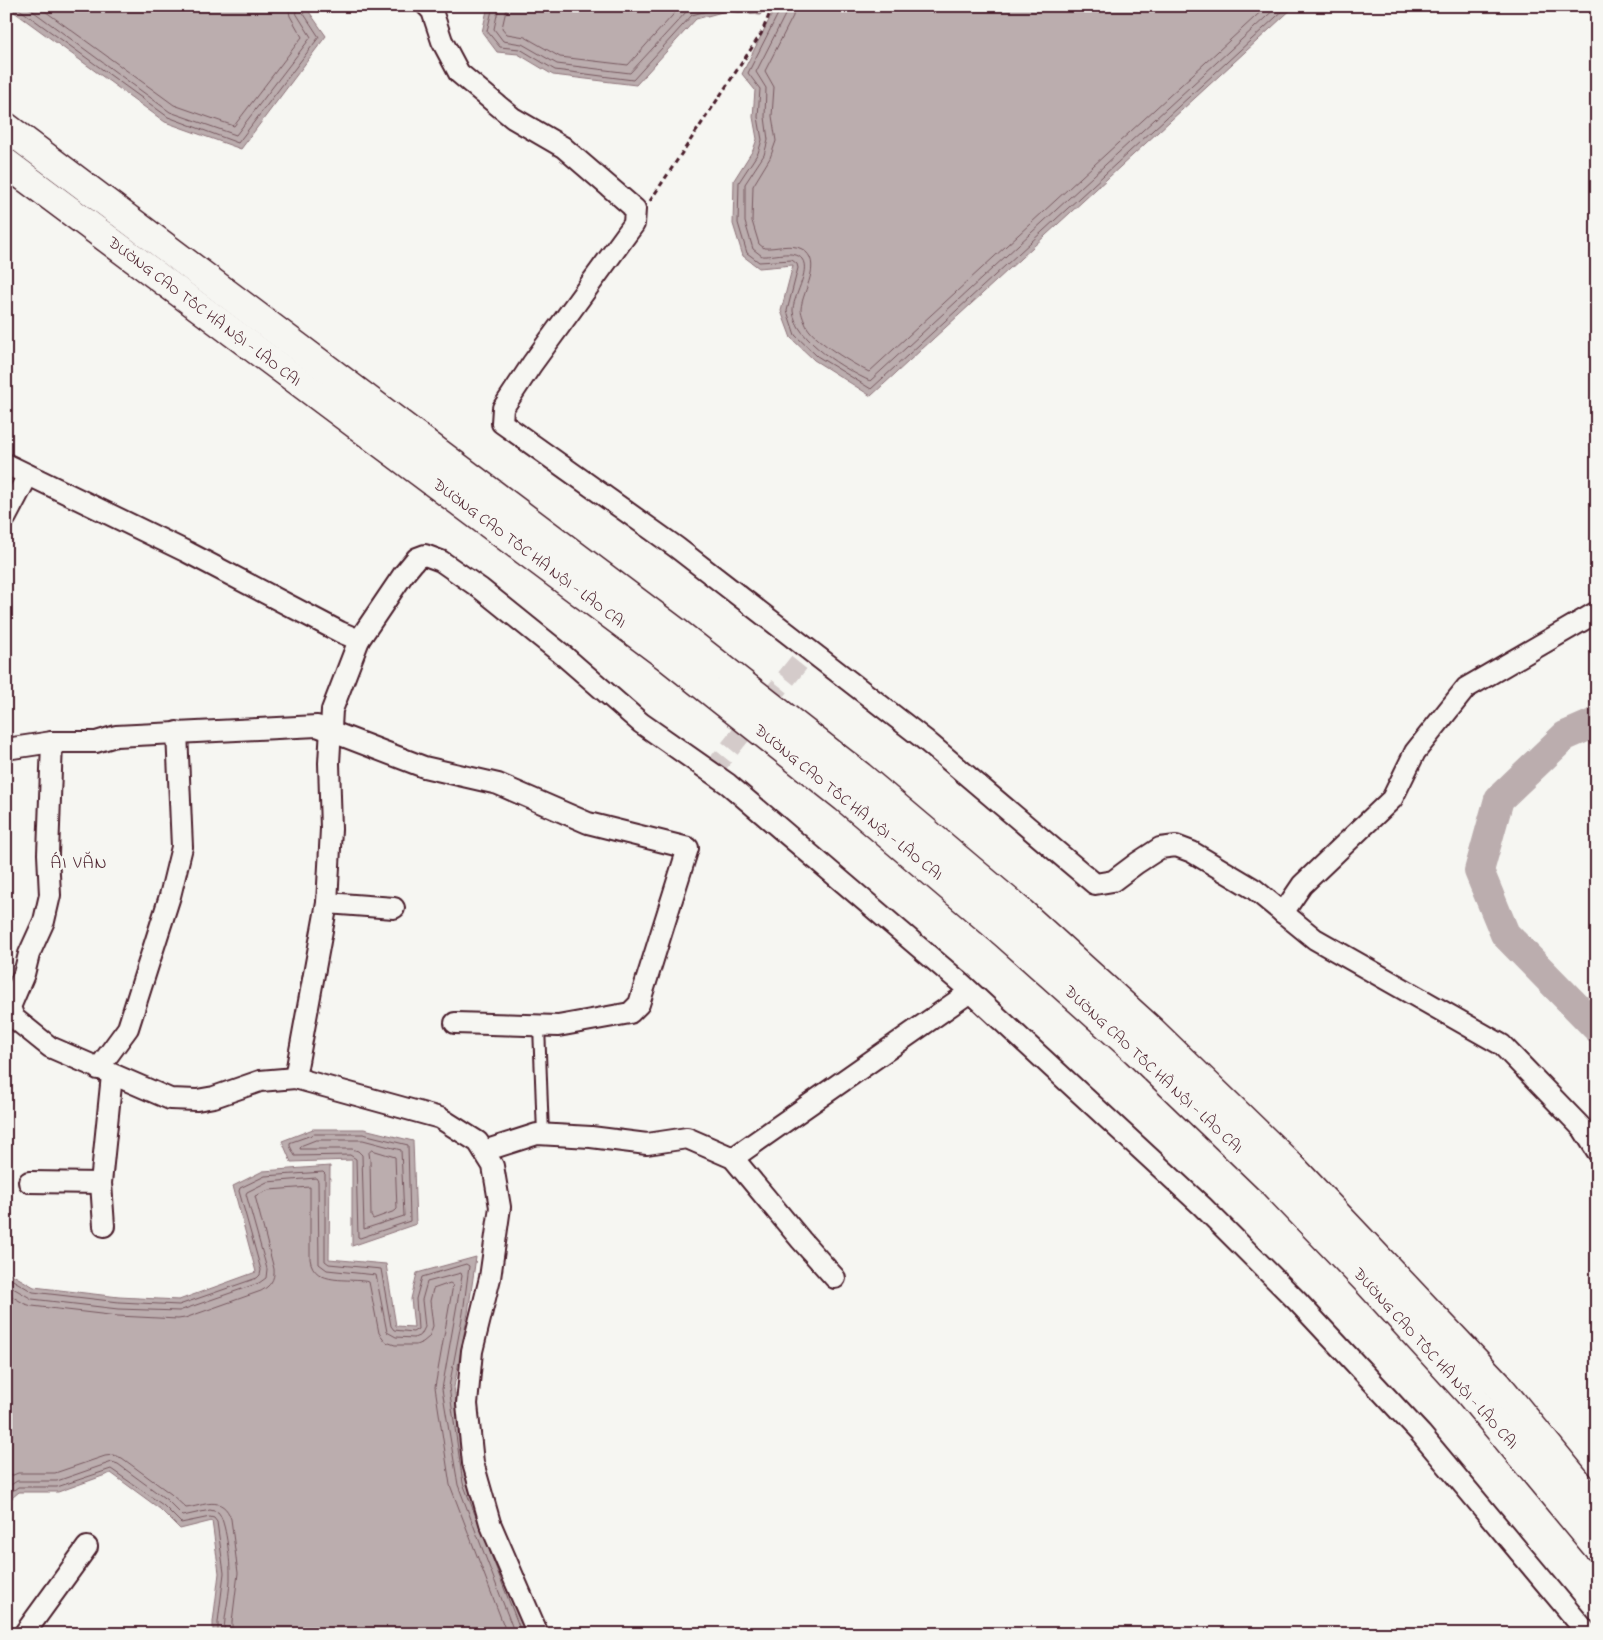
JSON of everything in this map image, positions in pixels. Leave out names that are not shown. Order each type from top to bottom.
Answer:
[{"type":"highway","name":"ĐƯỜNG CAO TỐC HÀ NỘI - LÀO CAI","points":[[6,128],[675,631],[860,776],[1022,914],[1151,1030],[1291,1166],[1498,1385],[1597,1506]]},
{"type":"highway","name":"ĐƯỜNG CAO TỐC HÀ NỘI - LÀO CAI","points":[[6,163],[666,656],[845,798],[1005,934],[1136,1051],[1293,1204],[1367,1281],[1469,1393],[1597,1547]]},
{"type":"street","points":[[427,6],[432,11],[442,41],[459,73],[513,118],[563,147],[635,209],[634,224],[532,364],[503,408],[502,423],[676,546],[924,739],[1095,884],[1113,881],[1137,862],[1160,848],[1176,846],[1192,852],[1254,889],[1315,939],[1502,1045],[1582,1129],[1597,1151]]},
{"type":"street","points":[[6,464],[187,552],[340,632],[359,640]]},
{"type":"street","points":[[6,518],[28,475]]},
{"type":"street","points":[[295,1078],[327,903],[332,710],[359,640],[403,575],[417,558],[425,555],[441,561],[481,589],[642,723],[728,784],[970,992],[1202,1206],[1297,1301],[1421,1434],[1588,1634]]},
{"type":"street","points":[[1283,913],[1302,885],[1392,800],[1415,752],[1466,688],[1597,612]]},
{"type":"street","points":[[6,749],[52,742],[96,742],[116,736],[317,726],[424,767],[498,784],[588,823],[688,848],[639,1004],[630,1013],[558,1026],[455,1023]]},
{"type":"street","points":[[104,1226],[101,1183],[105,1072],[128,1028],[170,896],[182,847],[177,732]]},
{"type":"street","points":[[52,742],[48,854],[50,895],[44,921],[29,954],[24,974],[10,1007],[10,1017],[50,1047],[170,1099],[197,1100],[214,1097],[260,1081],[295,1078],[440,1118],[478,1142],[493,1166],[500,1207],[490,1278],[472,1351],[467,1404],[473,1463],[490,1523],[538,1634]]},
{"type":"street","points":[[327,903],[394,908]]},
{"type":"street","points":[[732,1158],[970,992]]},
{"type":"street","points":[[484,1151],[537,1134],[591,1137],[647,1144],[687,1138],[732,1158],[835,1278]]},
{"type":"street","points":[[29,1182],[101,1183]]},
{"type":"street","points":[[24,1634],[87,1547]]},
{"type":"lane","points":[[539,1026],[543,1134]]},
{"type":"path","points":[[634,224],[761,34],[773,6]]},
{"type":"water","points":[[6,6],[305,6],[326,36],[241,149],[165,122]]},
{"type":"water","points":[[488,6],[766,6],[760,15],[726,11],[696,19],[636,85],[553,75],[518,54],[497,52],[482,32]]},
{"type":"water","points":[[776,6],[1295,6],[871,396],[814,360],[791,338],[781,311],[793,265],[759,268],[743,256],[733,224],[734,180],[753,150],[757,139],[753,117],[755,90],[742,74]]},
{"type":"water","points":[[313,1129],[364,1129],[413,1141],[416,1224],[352,1246],[352,1160],[291,1162],[282,1141]]},
{"type":"water","points":[[330,1166],[329,1259],[386,1264],[396,1326],[414,1327],[411,1299],[417,1273],[476,1257],[454,1387],[468,1482],[527,1634],[213,1634],[219,1573],[212,1521],[180,1529],[160,1509],[111,1473],[58,1492],[19,1492],[6,1503],[6,1271],[34,1287],[119,1297],[179,1300],[256,1272],[233,1186],[263,1171]]},
{"type":"waterway","points":[[1597,722],[1565,736],[1499,799],[1479,871],[1505,934],[1597,1028]]},
{"type":"tunnel","points":[[711,772],[809,650]]},
{"type":"district","name":"ÁI VĂN","points":[[79,864]]}]
